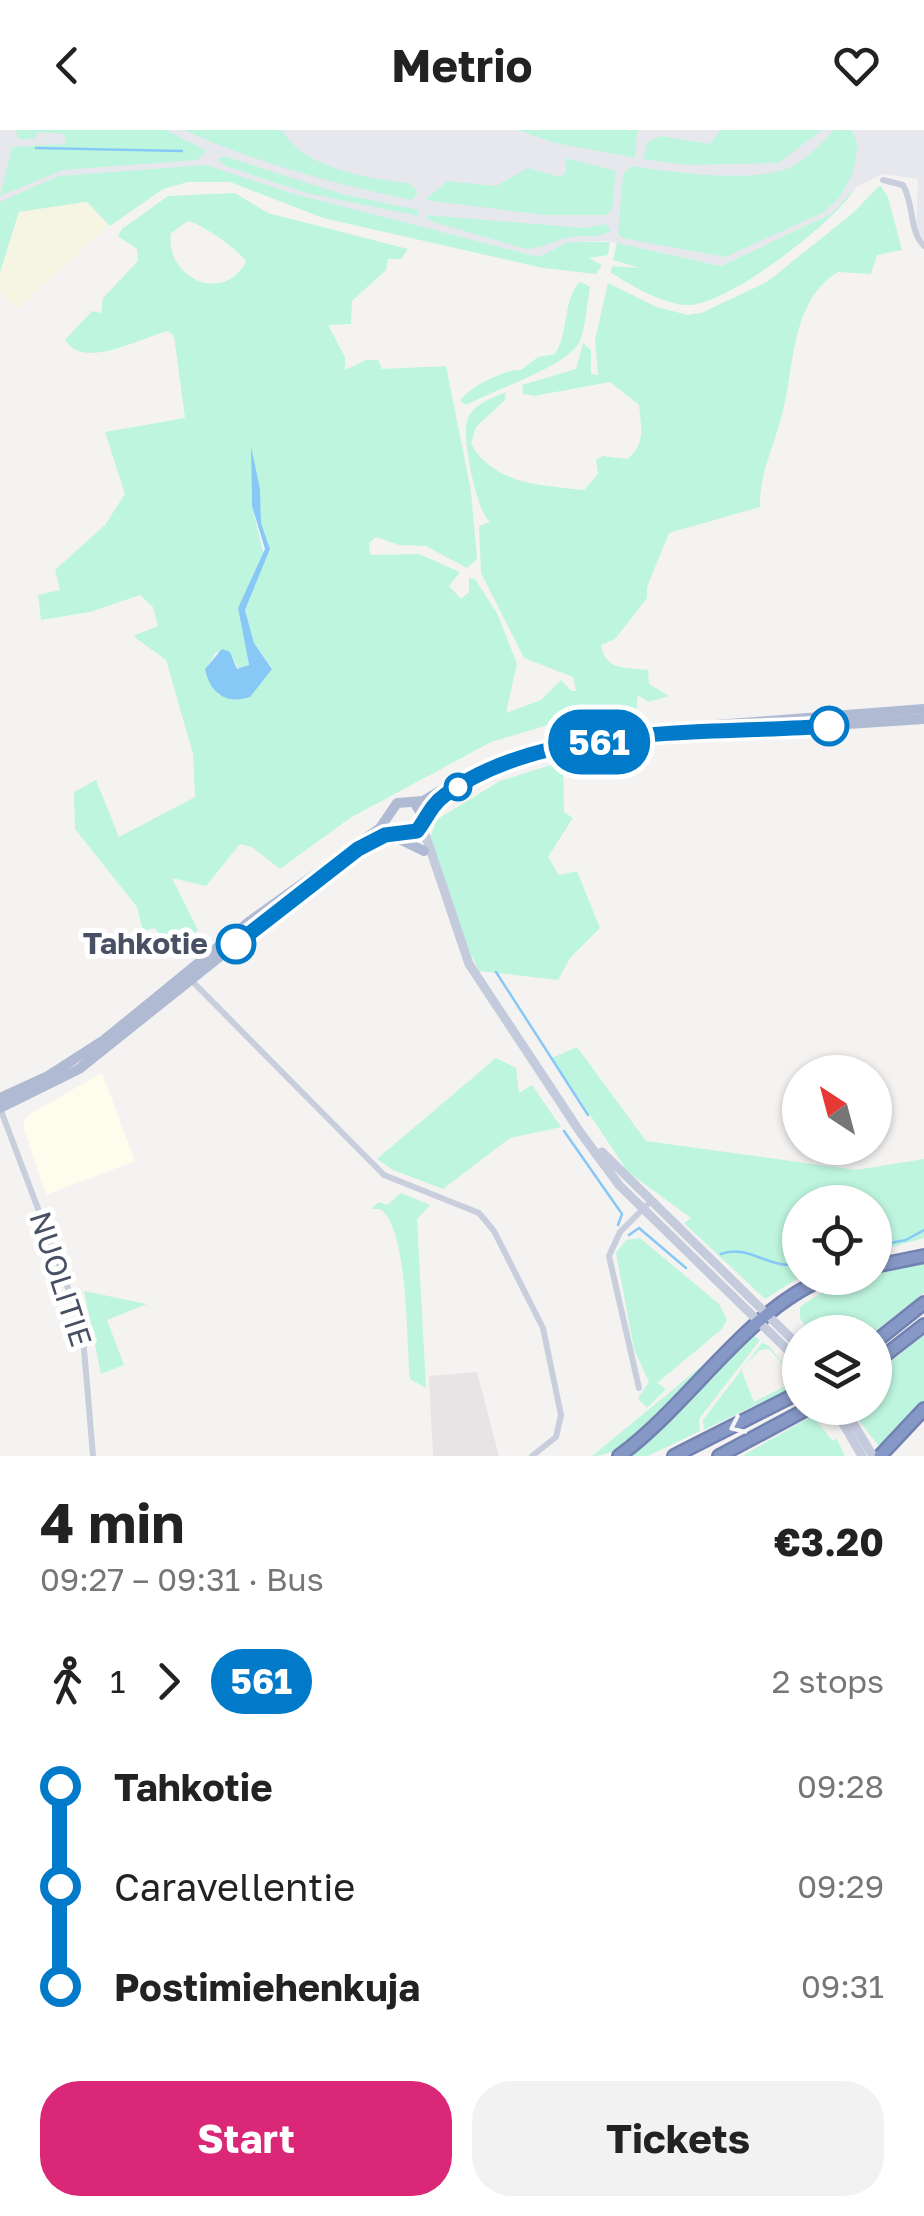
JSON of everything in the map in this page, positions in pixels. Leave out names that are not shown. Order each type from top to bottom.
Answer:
[{"type":"highway","points":[[892,1263],[924,1256]]},
{"type":"highway","points":[[619,1456],[664,1420],[764,1316],[798,1295]]},
{"type":"highway","points":[[892,1328],[924,1303]]},
{"type":"highway","points":[[892,1350],[924,1325]]},
{"type":"highway","points":[[674,1456],[782,1402]]},
{"type":"highway","points":[[877,1456],[924,1409]]},
{"type":"highway","points":[[720,1456],[782,1423]]},
{"type":"main road","points":[[0,1108],[79,1069],[188,977],[380,828],[398,803],[423,802],[501,759],[575,738],[924,709]]},
{"type":"main road","points":[[0,1098],[77,1060],[327,871],[376,839],[403,833],[423,821],[445,795],[494,769],[564,747],[924,719]]},
{"type":"main road","points":[[414,802],[469,964],[601,1161],[782,1332]]},
{"type":"main road","points":[[390,815],[438,872]]},
{"type":"main road","points":[[376,839],[405,840],[424,851]]},
{"type":"main road","points":[[764,1316],[782,1339]]},
{"type":"main road","points":[[844,1425],[862,1456]]},
{"type":"main road","points":[[856,1425],[877,1456]]},
{"type":"street","points":[[883,180],[897,181],[907,192],[914,231],[924,246]]},
{"type":"street","points":[[188,977],[384,1174],[483,1216],[542,1328],[561,1414],[556,1437],[532,1456]]},
{"type":"street","name":"NUOLITIE","points":[[0,1108],[82,1325],[93,1456]]},
{"type":"street","points":[[639,1388],[609,1256],[620,1232],[646,1206]]},
{"type":"shaded area","points":[[0,130],[924,130],[924,241],[916,226],[918,179],[883,174],[856,187],[831,214],[721,266],[608,241],[568,242],[539,257],[204,171],[0,213]]},
{"type":"shaded area","points":[[102,1073],[135,1161],[46,1195],[23,1125],[28,1115]]},
{"type":"shaded area","points":[[477,1372],[499,1456],[433,1456],[429,1376]]},
{"type":"green space","points":[[16,130],[166,130],[207,151],[197,160],[63,170],[0,196],[12,147],[66,144],[64,134],[38,132],[34,139],[18,139]]},
{"type":"green space","points":[[184,130],[282,130],[305,154],[321,162],[357,174],[409,183],[418,193],[412,200],[324,180],[239,153]]},
{"type":"green space","points":[[518,130],[637,130],[635,158],[555,143]]},
{"type":"green space","points":[[721,130],[822,130],[778,163],[688,165],[643,159],[647,143],[660,136],[710,144]]},
{"type":"green space","points":[[834,130],[851,130],[858,144],[853,173],[840,197],[824,212],[725,257],[622,238],[618,233],[623,175],[631,166],[709,175],[770,173],[800,162]]},
{"type":"green space","points":[[224,156],[342,194],[418,210],[419,216],[306,193],[225,166],[218,159]]},
{"type":"green space","points":[[566,158],[616,171],[612,209],[606,215],[545,215],[425,200],[447,181],[496,186],[528,168],[560,177],[566,172]]},
{"type":"green space","points":[[206,165],[291,193],[539,257],[568,242],[610,242],[608,255],[589,258],[602,265],[596,274],[543,268],[323,218],[230,182],[188,182],[163,189],[110,226],[87,202],[19,212],[0,273],[0,202],[59,176]]},
{"type":"green space","points":[[880,185],[888,197],[902,250],[877,255],[871,274],[838,272],[811,300],[797,337],[782,415],[762,483],[760,507],[669,533],[647,587],[647,598],[615,639],[601,645],[613,664],[648,670],[649,684],[669,696],[648,702],[638,695],[636,712],[627,719],[608,711],[578,716],[491,742],[350,818],[280,869],[252,847],[240,844],[206,886],[172,878],[198,930],[181,944],[163,939],[155,928],[143,931],[137,907],[75,829],[74,792],[96,780],[119,837],[195,797],[193,754],[166,660],[133,636],[158,626],[153,607],[140,595],[90,612],[41,620],[38,595],[60,590],[55,570],[105,525],[125,494],[105,432],[185,418],[174,336],[168,331],[99,352],[85,353],[65,340],[92,311],[101,313],[103,298],[138,261],[137,249],[118,236],[122,229],[168,196],[235,193],[268,213],[408,249],[401,259],[388,259],[386,270],[352,301],[351,324],[328,325],[345,357],[345,370],[366,360],[378,360],[382,369],[446,366],[471,491],[477,559],[467,568],[426,546],[399,545],[376,537],[369,543],[370,555],[419,554],[460,572],[449,586],[461,599],[469,592],[469,578],[475,579],[498,615],[517,664],[506,713],[541,700],[561,680],[576,691],[573,677],[524,658],[481,573],[479,526],[490,522],[475,489],[468,455],[466,426],[471,413],[506,392],[505,400],[476,427],[471,444],[481,458],[520,480],[584,490],[598,474],[596,460],[603,456],[627,459],[637,447],[641,435],[639,405],[610,382],[534,396],[523,394],[522,385],[576,369],[583,343],[591,350],[591,374],[598,375],[595,340],[608,283],[657,307],[688,315],[701,313],[767,282],[853,213]],"holes":[[[188,221],[220,238],[242,257],[246,262],[236,275],[210,283],[185,273],[171,248],[171,233]],[[251,447],[260,489],[261,523],[270,549],[245,610],[254,643],[272,668],[256,687],[218,695],[205,670],[216,652],[233,657],[238,669],[249,666],[238,608],[264,556],[252,506]]]},
{"type":"green space","points":[[856,187],[845,202],[805,240],[753,277],[705,302],[668,302],[610,272],[613,266],[640,268],[613,260],[617,243],[721,266],[831,214]]},
{"type":"green space","points":[[425,215],[585,228],[606,224],[611,230],[526,249],[430,221]]},
{"type":"green space","points":[[580,282],[590,287],[582,335],[573,350],[546,368],[466,405],[460,401],[488,380],[521,370],[538,357],[555,354],[571,297]]},
{"type":"green space","points":[[563,761],[564,812],[573,818],[548,857],[559,875],[577,871],[600,928],[570,958],[558,980],[479,971],[457,926],[429,842],[436,820],[500,781]]},
{"type":"green space","points":[[577,1047],[646,1141],[782,1160],[782,1165],[856,1170],[924,1159],[924,1238],[892,1247],[892,1185],[782,1185],[782,1288],[765,1299],[684,1223],[691,1218],[628,1172],[552,1058]]},
{"type":"green space","points":[[496,1058],[516,1068],[519,1093],[532,1085],[561,1127],[510,1138],[443,1189],[393,1170],[377,1159]]},
{"type":"green space","points":[[401,1193],[430,1205],[417,1219],[426,1388],[410,1379],[404,1288],[396,1239],[380,1209],[371,1209],[379,1202],[387,1205]]},
{"type":"green space","points":[[640,1238],[719,1304],[727,1320],[722,1329],[657,1383],[666,1389],[647,1408],[638,1398],[649,1382],[634,1349],[616,1253],[626,1240]]},
{"type":"green space","points":[[924,1262],[924,1293],[892,1318],[800,1315],[800,1307],[819,1295],[892,1295],[892,1268]]},
{"type":"green space","points":[[84,1291],[147,1304],[107,1320],[124,1365],[101,1374]]},
{"type":"green space","points":[[752,1334],[760,1340],[699,1419],[700,1431],[648,1456],[625,1456],[682,1407]]},
{"type":"green space","points":[[924,1335],[924,1403],[882,1450],[862,1425],[892,1425],[892,1360]]},
{"type":"green space","points":[[762,1343],[768,1345],[782,1363],[769,1349],[760,1350],[746,1364]]},
{"type":"green space","points":[[715,1355],[717,1358],[675,1403],[642,1433],[608,1453],[592,1456]]},
{"type":"green space","points":[[741,1370],[754,1402],[782,1388],[782,1392],[704,1430],[703,1420]]},
{"type":"green space","points":[[796,1425],[820,1425],[833,1441],[836,1438],[845,1456],[742,1456]]},
{"type":"sand","points":[[87,202],[109,226],[17,309],[0,291],[0,273],[19,212]]},
{"type":"water","points":[[251,446],[260,489],[261,523],[270,549],[245,610],[254,643],[272,669],[250,697],[234,699],[215,691],[205,669],[222,649],[230,652],[237,669],[249,665],[238,608],[265,549],[252,506]]},
{"type":"waterway","points":[[36,148],[182,151]]},
{"type":"waterway","points":[[496,972],[588,1115]]},
{"type":"waterway","points":[[564,1131],[622,1214],[618,1225]]},
{"type":"waterway","points":[[629,1235],[639,1228],[686,1268]]},
{"type":"waterway","points":[[892,1243],[924,1230]]},
{"type":"waterway","points":[[721,1254],[741,1252],[782,1264]]},
{"type":"bus line","name":"561","points":[[236,944],[358,849],[385,835],[417,831],[431,808],[445,795],[494,769],[578,744],[829,726]]},
{"type":"place","name":"Tahkotie","points":[[236,944]]}]
